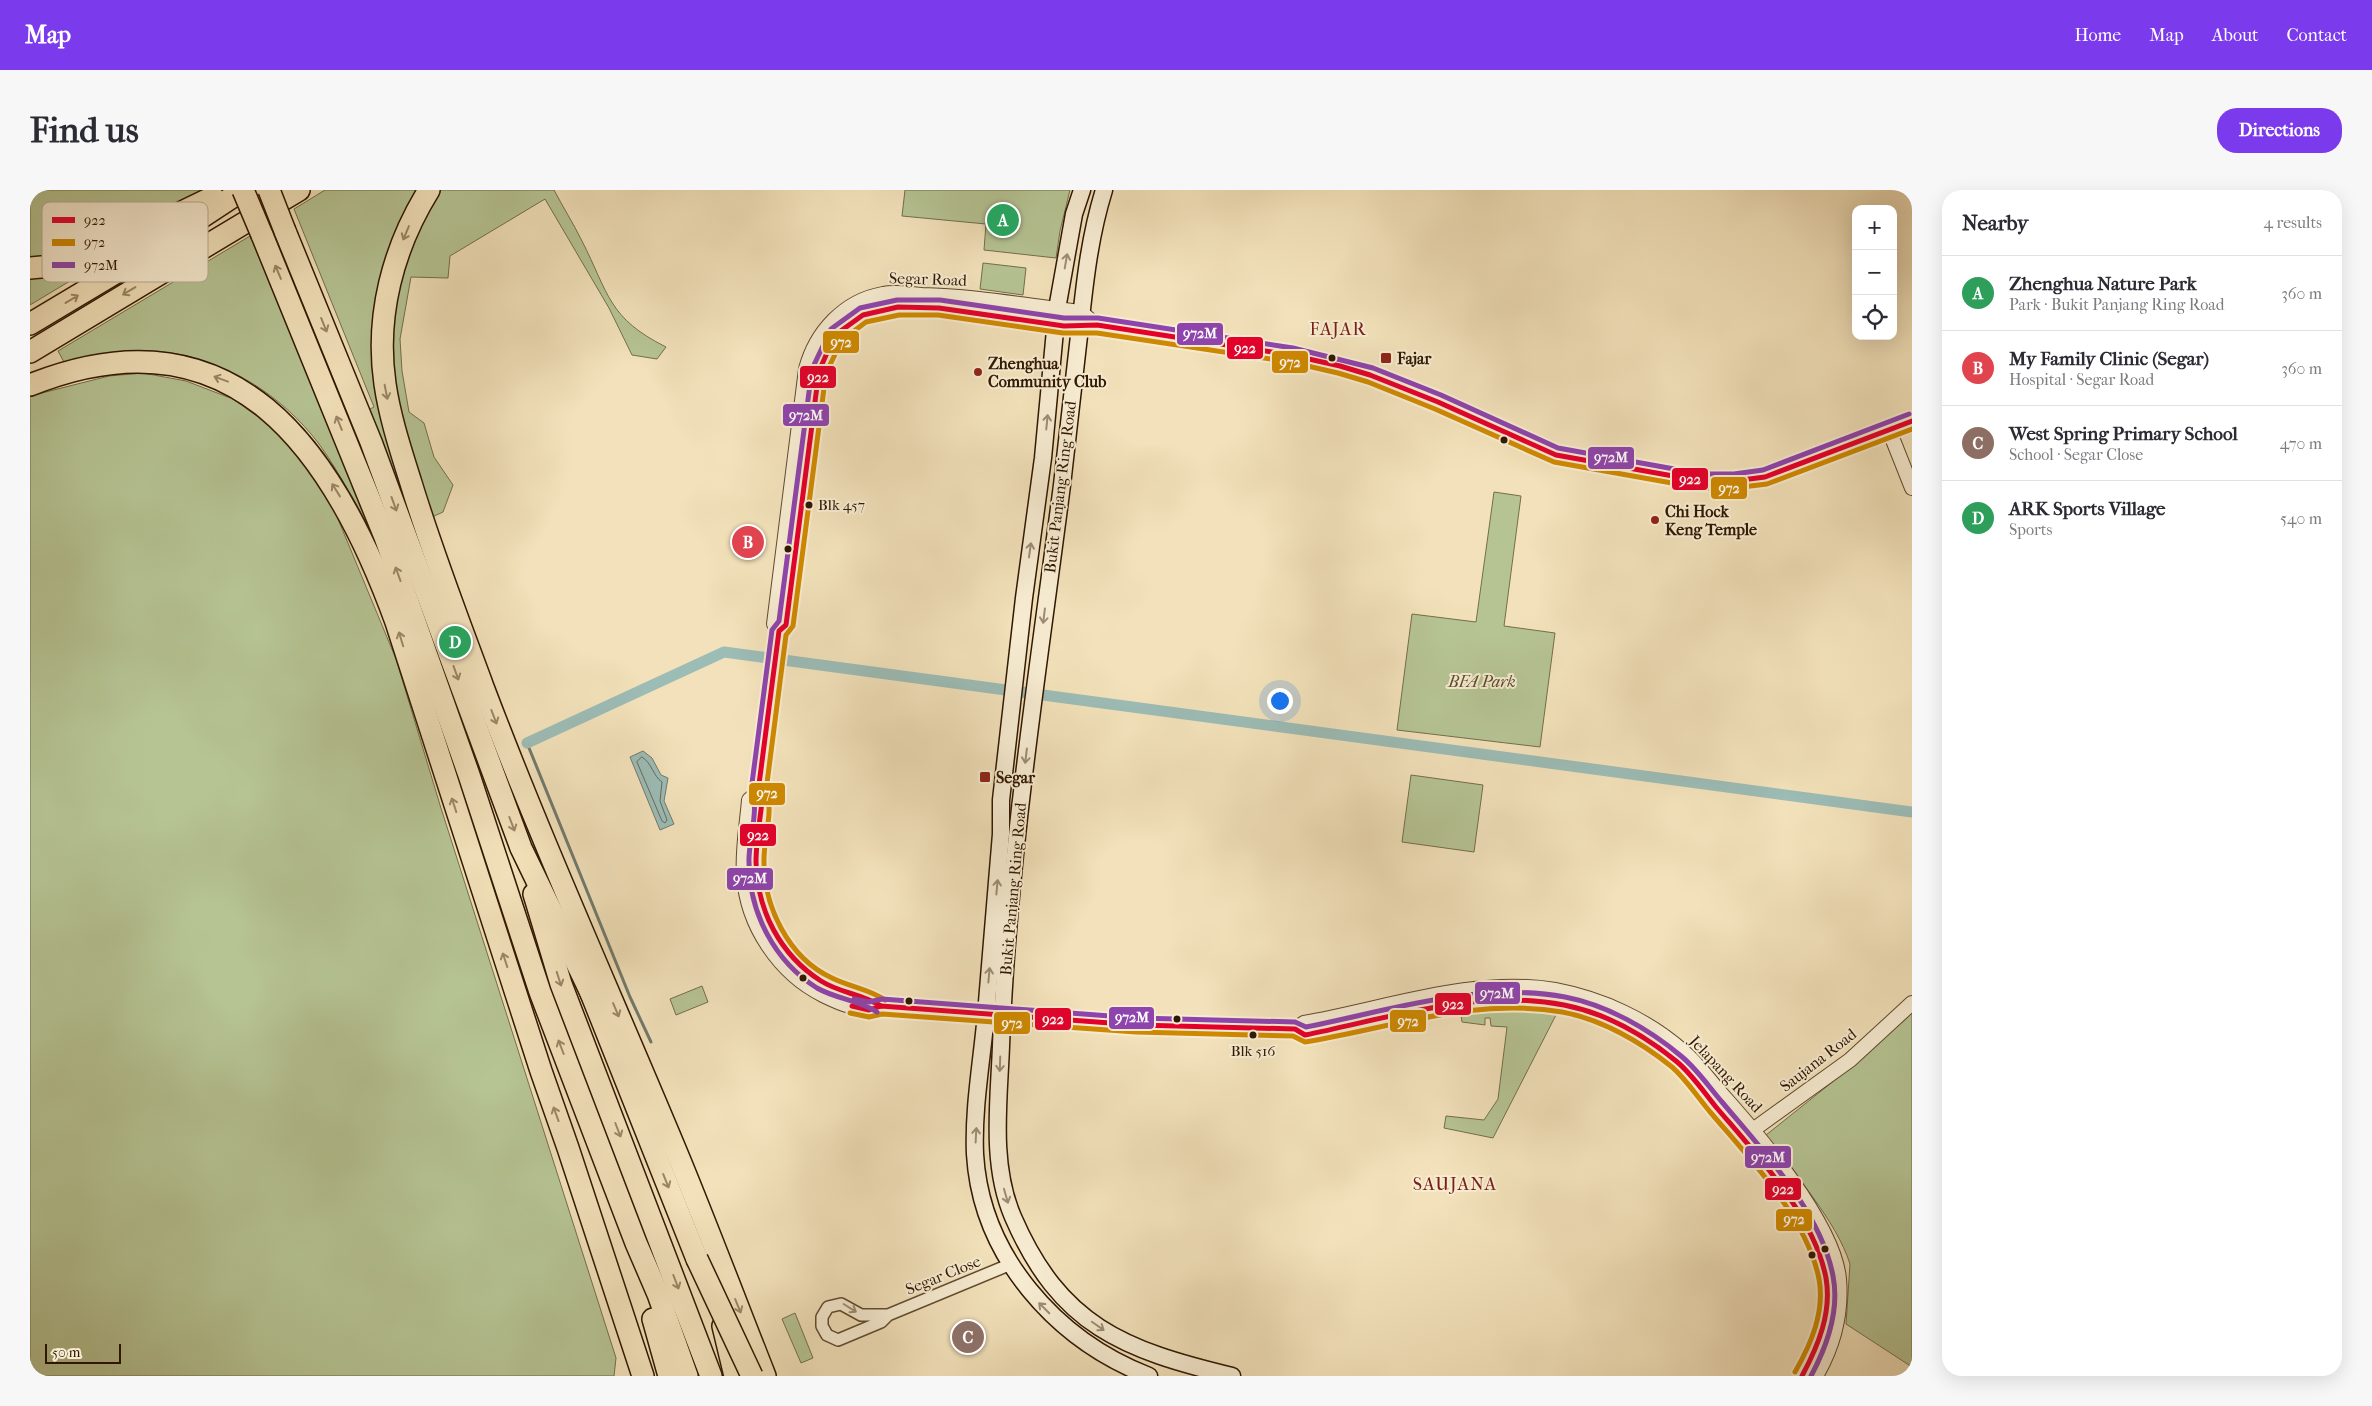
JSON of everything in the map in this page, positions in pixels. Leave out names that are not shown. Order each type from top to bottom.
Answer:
[{"type":"highway","points":[[205,202],[230,190]]},
{"type":"highway","points":[[208,213],[243,190],[385,537],[469,776],[540,992],[688,1376]]},
{"type":"highway","points":[[269,190],[371,442],[521,848],[592,997]]},
{"type":"highway","points":[[208,245],[299,190]]},
{"type":"highway","points":[[429,190],[415,212],[391,273],[384,311],[382,336],[384,383],[393,423],[421,516],[521,788],[681,1164],[765,1376]]},
{"type":"highway","points":[[30,324],[100,282]]},
{"type":"highway","points":[[30,352],[146,282]]},
{"type":"highway","points":[[30,385],[54,376],[110,363],[136,362],[176,366],[229,382],[282,421],[308,449],[337,491],[358,530],[381,581],[643,1376]]},
{"type":"highway","points":[[521,788],[536,838],[592,997],[634,1104],[698,1259],[752,1376]]},
{"type":"highway","points":[[521,848],[561,984],[711,1376]]},
{"type":"highway","points":[[568,1148],[597,1214],[657,1376]]},
{"type":"highway","points":[[681,1164],[736,1376]]},
{"type":"highway","points":[[636,1243],[647,1297],[670,1376]]},
{"type":"highway","points":[[698,1259],[736,1376]]},
{"type":"main road","name":"Bukit Panjang Ring Road","points":[[1082,190],[1074,214],[1056,317],[1043,458],[1018,648],[1016,680],[1001,800],[1002,834],[994,1015],[1001,1171],[1012,1214],[1043,1273],[1082,1315],[1112,1336],[1162,1358],[1232,1376]]},
{"type":"main road","name":"Bukit Panjang Ring Road","points":[[1104,190],[1093,229],[1080,320],[1032,707],[1008,921],[976,1125],[977,1174],[988,1217],[1011,1264],[1038,1302],[1075,1334],[1113,1360],[1149,1376]]},
{"type":"main road","points":[[1018,648],[1039,651]]},
{"type":"street","name":"Segar Road","points":[[994,1015],[881,1006],[871,999],[823,982],[790,954],[775,934],[765,913],[758,886],[756,862],[762,801],[758,792],[779,631],[774,624],[806,369],[816,341],[827,326],[852,305],[885,293],[951,296],[1080,320]]},
{"type":"street","points":[[1080,320],[1097,325],[1291,355],[1340,366],[1370,375],[1438,402],[1556,456],[1701,481],[1734,481],[1765,477],[1912,421]]},
{"type":"street","points":[[1889,430],[1912,488]]},
{"type":"street","name":"Jelapang Road","points":[[1295,1029],[1304,1023],[1487,986],[1518,985],[1581,996],[1614,1008],[1642,1023],[1685,1052],[1753,1130],[1813,1211],[1826,1236],[1839,1277],[1837,1330],[1828,1356],[1816,1376]]},
{"type":"street","name":"Jelapang Road","points":[[994,1015],[1137,1025],[1295,1029],[1306,1035],[1487,1000],[1518,998],[1564,1005],[1610,1019],[1637,1033],[1678,1063],[1741,1138],[1802,1220],[1822,1261],[1827,1280],[1825,1324],[1816,1351],[1802,1376]]},
{"type":"street","name":"Saujana Road","points":[[1741,1138],[1850,1060],[1912,1003]]},
{"type":"street","name":"Segar Close","points":[[888,1315],[861,1315],[846,1305],[835,1304],[828,1307],[824,1312],[822,1326],[827,1335],[838,1340],[881,1322],[888,1315],[1011,1264]]},
{"type":"green space","points":[[30,190],[203,190],[179,202],[42,202],[42,257],[30,259]]},
{"type":"green space","points":[[325,190],[423,190],[375,342],[434,535],[516,749],[480,764],[352,418],[374,407],[294,209]]},
{"type":"green space","points":[[439,190],[554,190],[579,234],[612,303],[632,326],[666,347],[657,359],[632,355],[609,308],[545,199],[450,256],[448,278],[411,277],[400,339],[402,371],[409,412],[424,423],[434,457],[453,485],[443,512],[432,517],[409,451],[392,381],[392,311],[410,246]]},
{"type":"green space","points":[[905,190],[1070,190],[1060,231],[1056,258],[984,250],[986,224],[902,216]]},
{"type":"green space","points":[[250,236],[376,535],[372,537],[341,478],[319,444],[288,410],[250,382],[207,362],[185,355],[162,352],[125,352],[64,362],[58,351],[173,282],[208,282],[208,261]]},
{"type":"green space","points":[[983,263],[1026,268],[1023,295],[980,289]]},
{"type":"green space","points":[[42,274],[42,282],[68,282],[30,305],[30,277]]},
{"type":"green space","points":[[143,373],[186,381],[233,399],[261,419],[285,440],[309,467],[333,507],[396,659],[440,805],[616,1358],[614,1376],[30,1376],[30,396],[109,376]]},
{"type":"green space","name":"BFA Park","points":[[1494,492],[1521,496],[1504,626],[1555,633],[1540,747],[1397,730],[1412,614],[1476,622]]},
{"type":"green space","points":[[1411,775],[1483,785],[1474,852],[1402,842]]},
{"type":"green space","points":[[702,986],[708,1002],[676,1015],[670,999]]},
{"type":"green space","points":[[1495,1009],[1557,1013],[1493,1138],[1444,1128],[1446,1116],[1484,1120],[1498,1099],[1507,1027],[1491,1026],[1490,1018],[1485,1018],[1485,1025],[1462,1022],[1461,1015]]},
{"type":"green space","points":[[1912,1009],[1912,1367],[1846,1324],[1850,1264],[1843,1247],[1813,1197],[1766,1135],[1855,1064]]},
{"type":"green space","points":[[795,1313],[813,1358],[801,1363],[782,1319]]},
{"type":"water","points":[[643,751],[652,758],[661,775],[668,778],[664,801],[674,824],[660,830],[630,757]]},
{"type":"waterway","points":[[527,743],[724,652],[1912,812]]},
{"type":"waterway","points":[[527,743],[630,997],[651,1042]]},
{"type":"transit line","name":"972M","points":[[877,1012],[817,988],[788,964],[767,934],[759,917],[750,881],[749,862],[755,808],[751,791],[772,630],[779,621],[812,369],[831,329],[860,308],[897,300],[940,300],[1064,318],[1098,318],[1293,348],[1373,368],[1441,395],[1558,448],[1702,474],[1734,474],[1763,470],[1909,414]]},
{"type":"transit line","name":"922","points":[[881,1006],[828,985],[806,970],[794,958],[783,945],[766,914],[757,880],[756,862],[762,801],[758,792],[779,631],[786,625],[819,371],[835,335],[863,315],[898,307],[939,308],[1064,326],[1097,325],[1291,355],[1370,375],[1438,402],[1556,455],[1701,481],[1734,481],[1765,477],[1912,421]]},
{"type":"transit line","name":"972","points":[[885,1000],[832,978],[816,969],[791,944],[773,912],[768,894],[764,859],[769,815],[766,791],[786,635],[793,626],[826,373],[842,340],[866,322],[899,315],[938,315],[1063,333],[1097,333],[1290,362],[1368,382],[1435,409],[1554,462],[1700,488],[1734,488],[1767,484],[1912,429]]},
{"type":"transit line","name":"972M","points":[[854,999],[869,1002],[882,999],[1137,1018],[1295,1022],[1306,1027],[1435,1000],[1467,995],[1500,993],[1532,993],[1565,997],[1612,1012],[1627,1019],[1669,1046],[1703,1078],[1788,1183],[1816,1229],[1826,1252],[1833,1276],[1835,1302],[1831,1328],[1811,1376]]},
{"type":"transit line","name":"922","points":[[852,1006],[869,1010],[881,1006],[1137,1025],[1295,1029],[1305,1035],[1434,1007],[1499,1000],[1564,1005],[1594,1013],[1623,1026],[1651,1042],[1664,1051],[1692,1077],[1781,1186],[1809,1231],[1819,1254],[1826,1278],[1827,1304],[1818,1341],[1802,1376]]},
{"type":"transit line","name":"972","points":[[850,1013],[869,1017],[882,1014],[1136,1032],[1293,1036],[1305,1042],[1432,1016],[1496,1008],[1529,1008],[1562,1012],[1591,1020],[1634,1040],[1672,1067],[1688,1083],[1775,1190],[1803,1234],[1813,1256],[1819,1279],[1820,1304],[1811,1339],[1795,1372]]},
{"type":"place","name":"Zhenghua Nature Park","points":[[1003,220]]},
{"type":"place","name":"Fajar","points":[[1386,358]]},
{"type":"place","name":"Zhenghua Community Club","points":[[978,372]]},
{"type":"place","name":"Blk 457","points":[[809,505]]},
{"type":"place","name":"Chi Hock Keng Temple","points":[[1655,520]]},
{"type":"place","name":"My Family Clinic (Segar)","points":[[748,542]]},
{"type":"place","name":"ARK Sports Village","points":[[455,642]]},
{"type":"place","name":"Segar","points":[[985,777]]},
{"type":"place","name":"Blk 516","points":[[1253,1035]]},
{"type":"place","name":"West Spring Primary School","points":[[968,1337]]},
{"type":"district","name":"FAJAR","points":[[1338,329]]},
{"type":"district","name":"SAUJANA","points":[[1455,1184]]}]
